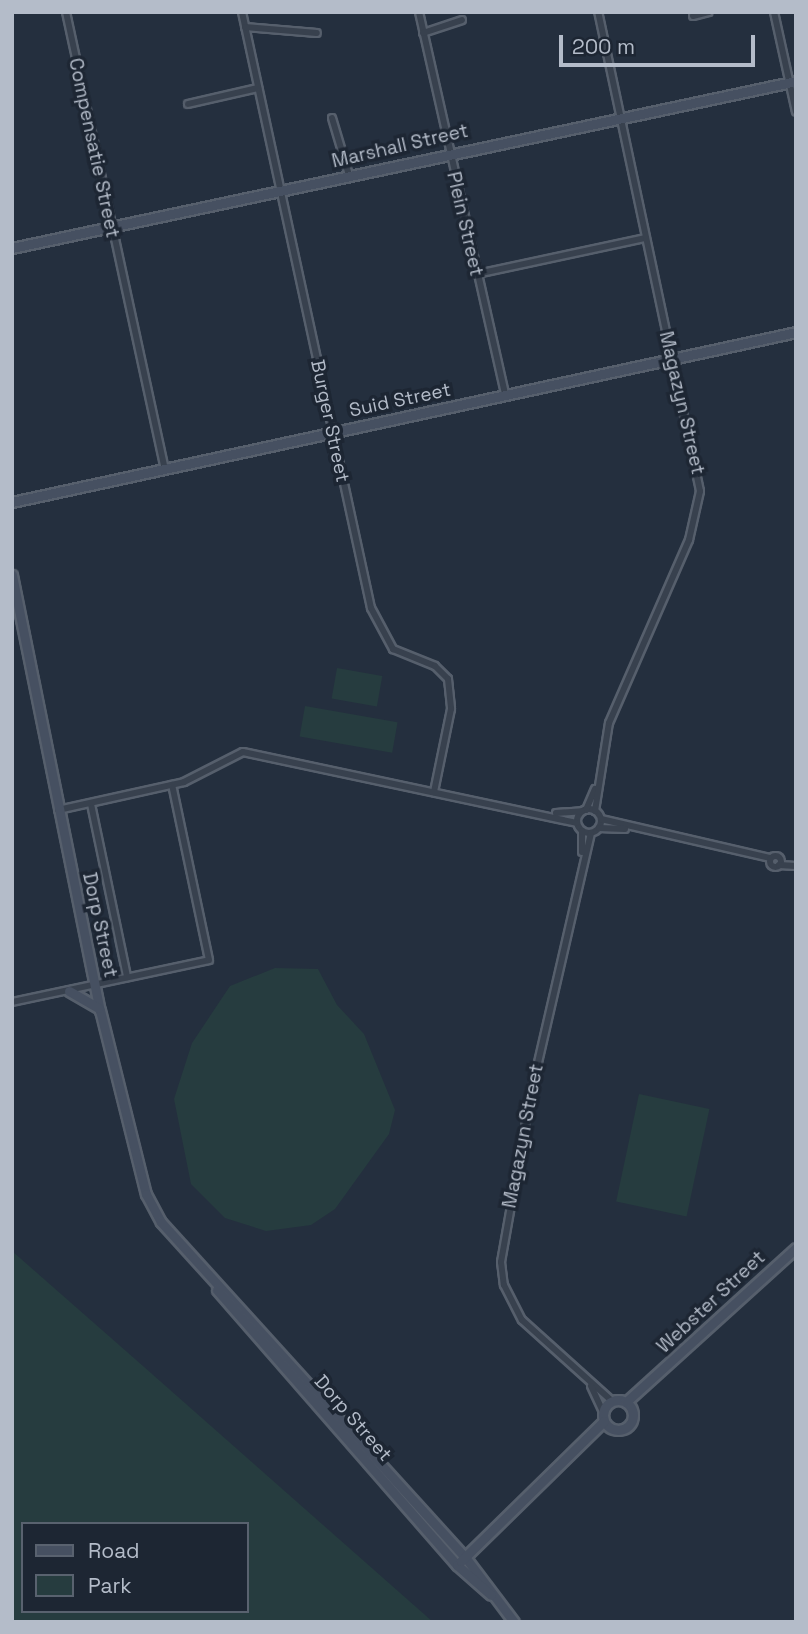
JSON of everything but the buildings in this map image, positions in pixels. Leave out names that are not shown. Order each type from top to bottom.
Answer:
[{"type":"street","name":"Compensatie Street","points":[[66,12],[166,469]]},
{"type":"street","name":"Burger Street","points":[[242,12],[377,623],[398,653],[435,666],[448,679],[451,709],[434,792]]},
{"type":"street","name":"Plein Street","points":[[419,12],[505,395]]},
{"type":"street","name":"Magazyn Street","points":[[595,811],[598,781],[615,704],[699,510],[699,477],[598,12]]},
{"type":"street","points":[[694,16],[709,12]]},
{"type":"street","points":[[774,12],[792,81],[796,112]]},
{"type":"street","points":[[423,33],[462,20]]},
{"type":"street","points":[[245,27],[317,33]]},
{"type":"street","name":"Marshall Street","points":[[12,248],[449,152],[792,81]]},
{"type":"street","points":[[188,104],[258,88]]},
{"type":"street","points":[[332,118],[349,175]]},
{"type":"street","points":[[477,274],[645,238]]},
{"type":"street","name":"Suid Street","points":[[12,502],[796,332]]},
{"type":"street","name":"Dorp Street","points":[[12,575],[100,1010],[139,1173],[170,1231],[365,1452],[465,1557],[491,1595]]},
{"type":"street","name":"Dorp Street","points":[[12,604],[19,619]]},
{"type":"street","points":[[58,810],[172,785],[243,752],[547,813],[577,823],[582,831],[591,833],[599,828],[634,829]]},
{"type":"street","name":"Magazyn Street","points":[[584,811],[598,781]]},
{"type":"street","points":[[12,1002],[209,960],[172,785]]},
{"type":"street","points":[[91,804],[127,977]]},
{"type":"street","points":[[577,823],[584,811]]},
{"type":"street","points":[[547,813],[595,811],[601,819],[634,829],[796,864]]},
{"type":"street","points":[[599,828],[601,819]]},
{"type":"street","name":"Magazyn Street","points":[[582,831],[582,858]]},
{"type":"street","name":"Magazyn Street","points":[[591,833],[582,858],[501,1262],[504,1285],[522,1320],[612,1401]]},
{"type":"street","points":[[69,991],[100,1010]]},
{"type":"street","name":"Webster Street","points":[[606,1421],[629,1426],[629,1405],[796,1248]]},
{"type":"street","name":"Magazyn Street","points":[[590,1384],[606,1421]]},
{"type":"street","points":[[457,1565],[586,1445],[606,1421],[612,1401],[629,1405]]},
{"type":"street","name":"Dorp Street","points":[[365,1452],[457,1565],[491,1595]]},
{"type":"street","points":[[491,1595],[513,1622]]},
{"type":"green space","points":[[337,668],[382,676],[377,707],[332,699]]},
{"type":"green space","points":[[305,706],[398,722],[392,753],[300,737]]},
{"type":"green space","points":[[275,968],[318,969],[337,1005],[364,1034],[395,1110],[389,1134],[335,1209],[311,1225],[266,1231],[225,1218],[191,1184],[174,1099],[192,1043],[230,986]]},
{"type":"green space","points":[[639,1094],[709,1109],[687,1217],[616,1202]]},
{"type":"green space","points":[[12,1251],[433,1622],[12,1622]]}]
